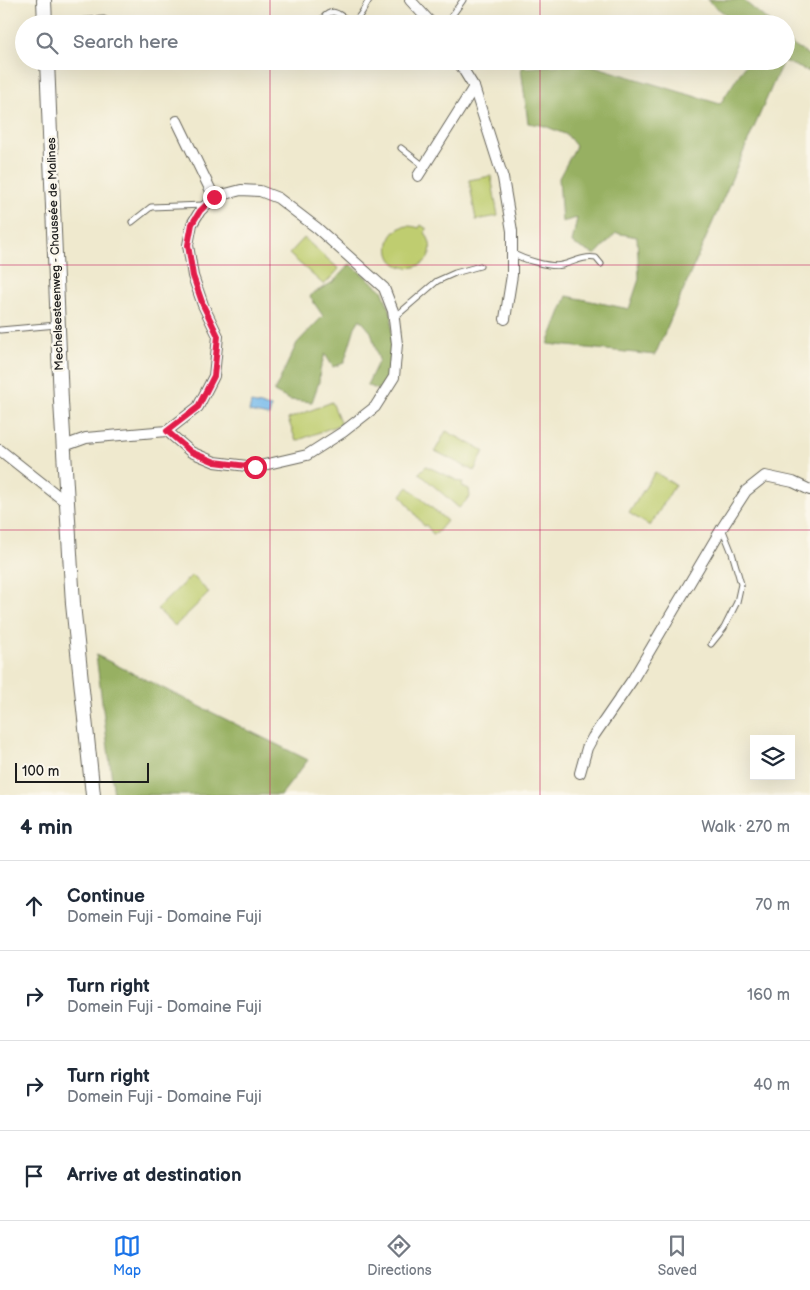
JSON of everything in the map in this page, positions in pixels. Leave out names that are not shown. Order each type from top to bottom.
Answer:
[{"type":"main road","points":[[44,0],[45,15]]},
{"type":"main road","name":"Mechelsesteenweg - Chaussée de Malines","points":[[47,70],[61,401],[73,604],[93,795]]},
{"type":"street","points":[[410,0],[424,15]]},
{"type":"street","points":[[464,70],[474,87],[503,178],[512,231],[512,275],[505,319]]},
{"type":"street","points":[[418,176],[474,87]]},
{"type":"street","points":[[177,122],[214,197]]},
{"type":"street","points":[[64,446],[86,438],[167,431],[198,407],[214,376],[218,336],[203,305],[193,276],[188,245],[192,224],[200,211],[214,197],[241,190],[260,191],[278,198],[317,228],[384,288],[393,311],[397,344],[394,377],[375,407],[343,432],[307,455],[255,467],[215,462],[191,452],[167,431]]},
{"type":"street","points":[[63,431],[86,438]]},
{"type":"street","points":[[0,450],[67,503]]},
{"type":"street","points":[[580,773],[587,748],[593,737],[633,679],[722,528],[746,491],[765,476],[793,482],[810,490]]},
{"type":"lane","points":[[359,15],[369,0]]},
{"type":"lane","points":[[452,15],[463,0]]},
{"type":"lane","points":[[326,15],[329,12],[339,15]]},
{"type":"lane","points":[[401,148],[424,166]]},
{"type":"lane","points":[[132,222],[151,207],[206,205]]},
{"type":"lane","points":[[512,253],[518,257],[556,266],[562,266],[590,257],[596,258],[601,264]]},
{"type":"lane","points":[[394,319],[437,281],[455,273],[480,266]]},
{"type":"lane","points":[[0,330],[58,325]]},
{"type":"lane","points":[[711,644],[724,628],[737,602],[741,584],[722,528]]},
{"type":"green space","points":[[707,0],[743,0],[761,15],[726,15]]},
{"type":"green space","points":[[795,47],[810,56],[810,72],[795,66]]},
{"type":"green space","points":[[521,70],[607,70],[720,104],[742,70],[779,70],[655,355],[548,344],[567,296],[629,309],[639,279],[637,237],[616,233],[595,255],[572,243],[577,218],[562,222],[559,178],[576,146],[567,135],[545,126],[528,123]]},
{"type":"green space","points":[[491,176],[498,216],[476,220],[469,180]]},
{"type":"green space","points":[[421,225],[427,229],[425,232],[430,246],[429,256],[423,263],[414,267],[404,267],[395,263],[390,255],[389,243],[393,234],[402,227],[419,228]]},
{"type":"green space","points":[[304,238],[339,269],[324,285],[289,254]]},
{"type":"green space","points":[[350,264],[382,290],[392,315],[391,355],[387,380],[379,390],[367,385],[379,360],[371,332],[360,319],[355,327],[344,363],[333,367],[325,354],[320,370],[319,382],[312,402],[290,400],[274,392],[297,343],[323,316],[310,297],[333,282]]},
{"type":"green space","points":[[332,402],[341,424],[296,441],[288,419]]},
{"type":"green space","points":[[446,431],[484,451],[474,471],[435,451]]},
{"type":"green space","points":[[426,466],[463,483],[462,486],[469,489],[470,497],[459,508],[419,473]]},
{"type":"green space","points":[[655,472],[675,485],[650,526],[629,513]]},
{"type":"green space","points":[[408,487],[447,521],[437,533],[433,534],[426,525],[424,526],[401,495]]},
{"type":"green space","points":[[192,575],[209,593],[175,626],[157,609]]},
{"type":"green space","points":[[96,655],[308,760],[281,795],[114,795]]},
{"type":"water","points":[[251,403],[271,407],[269,416],[249,412]]},
{"type":"route","points":[[214,197],[200,211],[192,224],[188,245],[193,276],[203,305],[218,336],[214,376],[198,407],[167,431],[191,452],[215,462],[255,467]]}]
